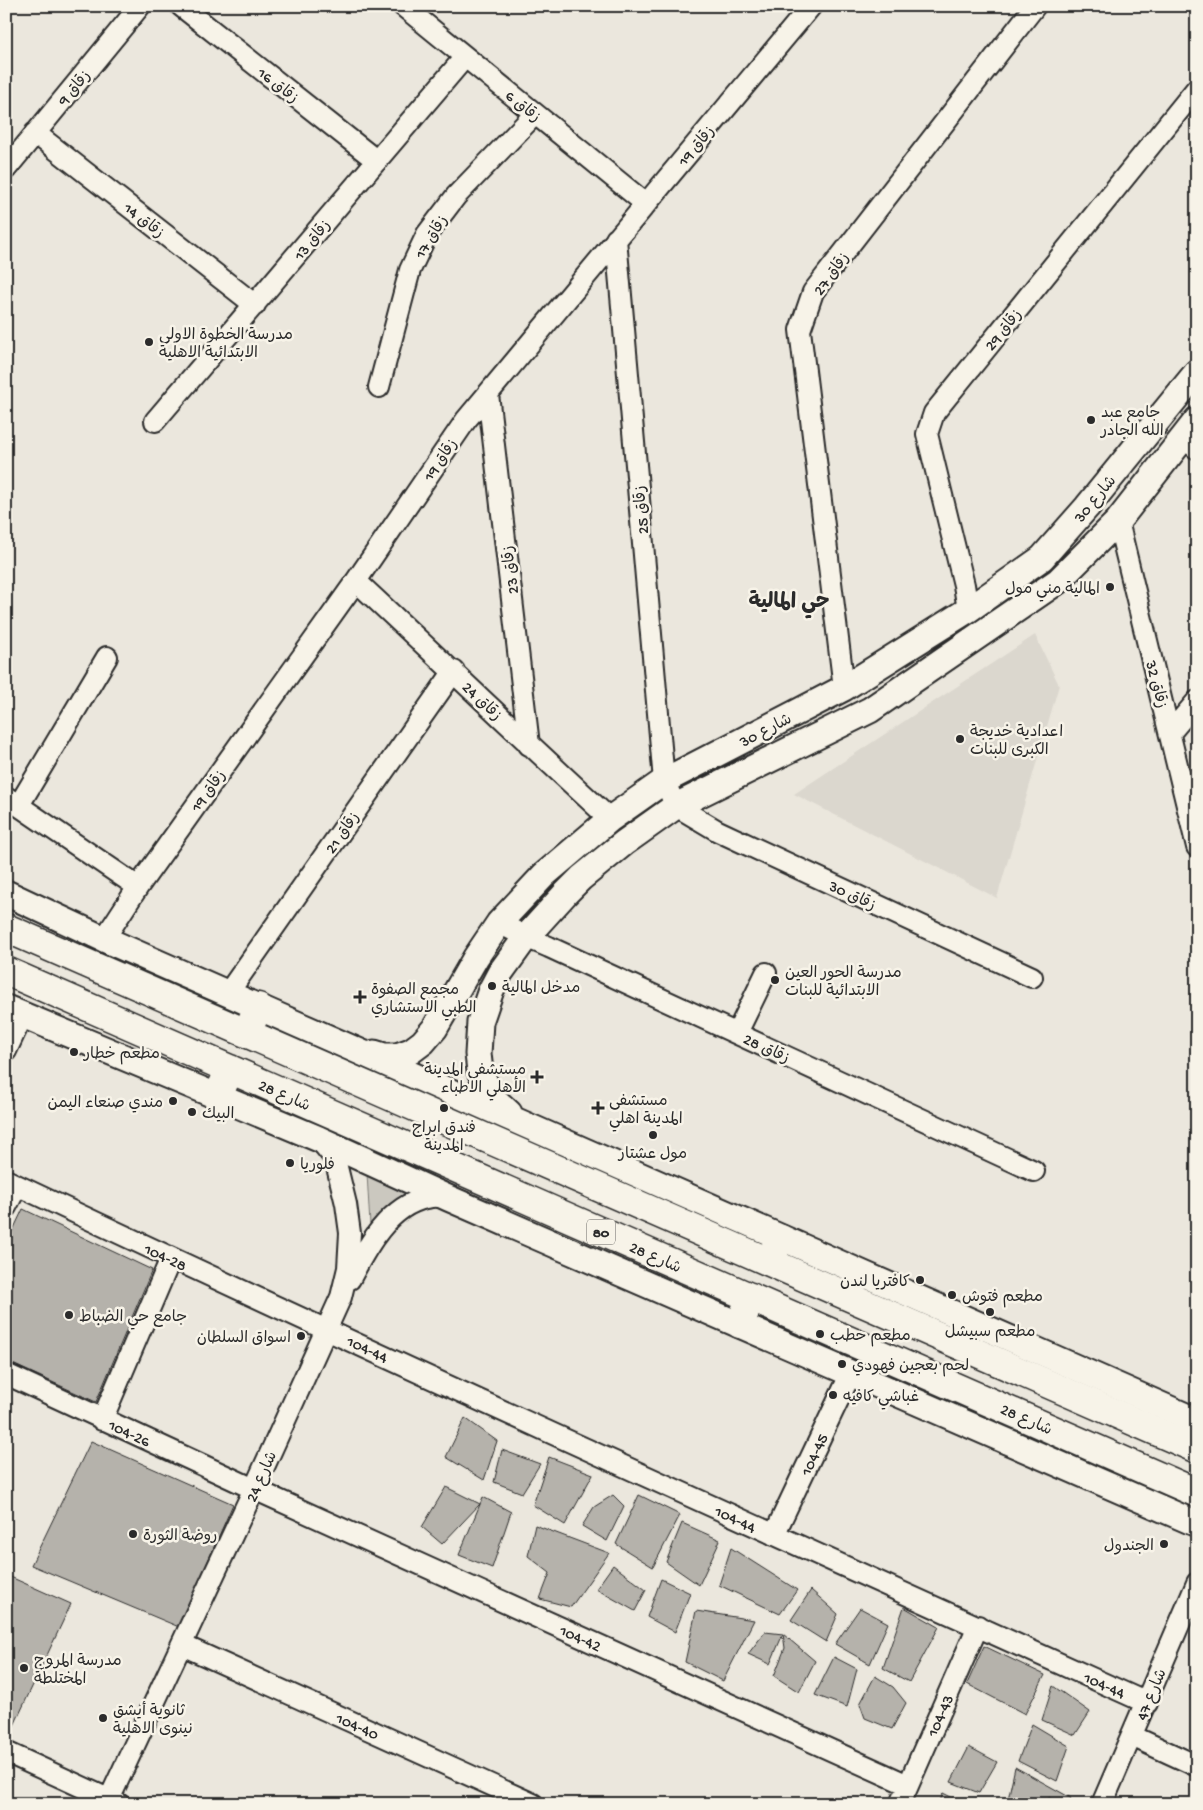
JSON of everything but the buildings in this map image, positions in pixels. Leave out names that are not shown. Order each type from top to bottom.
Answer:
[{"type":"highway","name":"80","points":[[8,934],[774,1250],[1197,1448]]},
{"type":"highway","name":"شارع 28","points":[[6,971],[1197,1492]]},
{"type":"highway","points":[[247,1033],[258,1007]]},
{"type":"highway","points":[[218,1096],[230,1069]]},
{"type":"highway","points":[[740,1324],[751,1297]]},
{"type":"main road","name":"شارع 30","points":[[336,1041],[384,1056],[397,1056],[411,1052],[435,1028],[476,957],[500,923],[544,875],[610,819],[664,782],[844,688],[968,610],[1042,558],[1087,507],[1197,372]]},
{"type":"main road","name":"شارع 30","points":[[519,1122],[495,1100],[480,1071],[478,1035],[484,1007],[504,967],[526,937],[581,878],[624,843],[676,806],[870,710],[1058,580],[1118,521],[1192,435]]},
{"type":"main road","points":[[6,893],[104,939],[519,1122],[774,1250],[1197,1421]]},
{"type":"main road","points":[[15,1011],[319,1139],[448,1198],[1197,1524]]},
{"type":"street","name":"زقاق 9","points":[[6,169],[140,6]]},
{"type":"street","name":"زقاق 16","points":[[181,6],[377,161]]},
{"type":"street","name":"زقاق 6","points":[[403,6],[646,204]]},
{"type":"street","name":"زقاق 19","points":[[104,939],[138,887],[356,581],[466,420],[811,6]]},
{"type":"street","name":"زقاق 27","points":[[844,688],[800,330],[813,292],[1035,6]]},
{"type":"street","name":"زقاق 13","points":[[155,421],[466,57]]},
{"type":"street","name":"زقاق 29","points":[[968,610],[964,585],[927,434],[934,413],[1197,88]]},
{"type":"street","name":"زقاق 17","points":[[379,387],[410,270],[427,234],[456,196],[535,114]]},
{"type":"street","name":"زقاق 14","points":[[35,133],[255,305]]},
{"type":"street","name":"زقاق 25","points":[[616,239],[664,782]]},
{"type":"street","name":"زقاق 23","points":[[488,394],[530,745]]},
{"type":"street","name":"زقاق 32","points":[[1118,521],[1197,847]]},
{"type":"street","name":"زقاق 24","points":[[356,581],[610,819]]},
{"type":"street","points":[[108,657],[12,801],[138,887]]},
{"type":"street","name":"زقاق 21","points":[[228,993],[454,672]]},
{"type":"street","points":[[1170,733],[1197,701]]},
{"type":"street","points":[[664,782],[676,806]]},
{"type":"street","name":"زقاق 30","points":[[676,806],[718,831],[1032,977]]},
{"type":"street","name":"زقاق 28","points":[[500,923],[526,937],[1034,1171]]},
{"type":"street","points":[[737,1034],[766,973]]},
{"type":"street","points":[[6,1051],[15,1011]]},
{"type":"street","name":"شارع 24","points":[[112,1802],[341,1297],[348,1268],[350,1233],[346,1204],[335,1159],[319,1139]]},
{"type":"street","points":[[6,1207],[12,1183]]},
{"type":"street","name":"104-28","points":[[12,1183],[326,1329]]},
{"type":"street","points":[[341,1297],[373,1239],[392,1216],[412,1203],[428,1197],[448,1198]]},
{"type":"street","points":[[102,1420],[171,1258]]},
{"type":"street","name":"104-44","points":[[326,1329],[774,1536],[1147,1702]]},
{"type":"street","name":"104-45","points":[[774,1536],[851,1373]]},
{"type":"street","name":"104-26","points":[[6,1374],[254,1489]]},
{"type":"street","name":"104-42","points":[[254,1489],[908,1785]]},
{"type":"street","name":"شارع 47","points":[[1102,1804],[1197,1583]]},
{"type":"street","name":"104-43","points":[[900,1804],[978,1626]]},
{"type":"street","name":"104-40","points":[[182,1646],[533,1804]]},
{"type":"street","points":[[1132,1736],[1197,1766]]},
{"type":"street","points":[[6,1752],[112,1802]]},
{"type":"shaded area","name":"اعدادية خديجة الكبرى للبنات","points":[[1035,635],[1059,685],[997,898],[794,794]]},
{"type":"shaded area","points":[[365,1139],[438,1170],[370,1225]]},
{"type":"place","name":"مدرسة الخطوة الاولى الابتدائية الاهلية","points":[[149,342]]},
{"type":"place","name":"جامع عبد الله الجادر","points":[[1091,420]]},
{"type":"place","name":"المالية مني مول","points":[[1110,587]]},
{"type":"place","name":"اعدادية خديجة الكبرى للبنات","points":[[960,739]]},
{"type":"place","name":"مدرسة الحور العين الابتدائية للبنات","points":[[775,980]]},
{"type":"place","name":"مدخل المالية","points":[[492,986]]},
{"type":"place","name":"مجمع الصفوة الطبي الاستشاري","points":[[360,997]]},
{"type":"place","name":"مطعم خطار","points":[[74,1052]]},
{"type":"place","name":"مستشفى المدينة الأهلي الاطباء","points":[[537,1077]]},
{"type":"place","name":"مندي صنعاء اليمن","points":[[173,1101]]},
{"type":"place","name":"فندق ابراج المدينة","points":[[444,1108]]},
{"type":"place","name":"مستشفى المدينة اهلي","points":[[598,1108]]},
{"type":"place","name":"البيك","points":[[192,1112]]},
{"type":"place","name":"مول عشتار","points":[[653,1135]]},
{"type":"place","name":"فلوريا","points":[[290,1163]]},
{"type":"place","name":"كافتريا لندن","points":[[920,1280]]},
{"type":"place","name":"مطعم فتوش","points":[[952,1295]]},
{"type":"place","name":"مطعم سبيشل","points":[[990,1312]]},
{"type":"place","name":"جامع حي الضباط","points":[[69,1315]]},
{"type":"place","name":"مطعم حطب","points":[[820,1334]]},
{"type":"place","name":"اسواق السلطان","points":[[301,1336]]},
{"type":"place","name":"لحم بعجين فهودي","points":[[842,1364]]},
{"type":"place","name":"غباشي كافيه","points":[[833,1395]]},
{"type":"place","name":"روضة الثورة","points":[[133,1534]]},
{"type":"place","name":"الجندول","points":[[1164,1544]]},
{"type":"place","name":"مدرسة المروج المختلطة","points":[[24,1668]]},
{"type":"place","name":"ثانوية أيشق نينوى الاهلية","points":[[103,1718]]},
{"type":"district","name":"حي المالية","points":[[789,600]]}]
